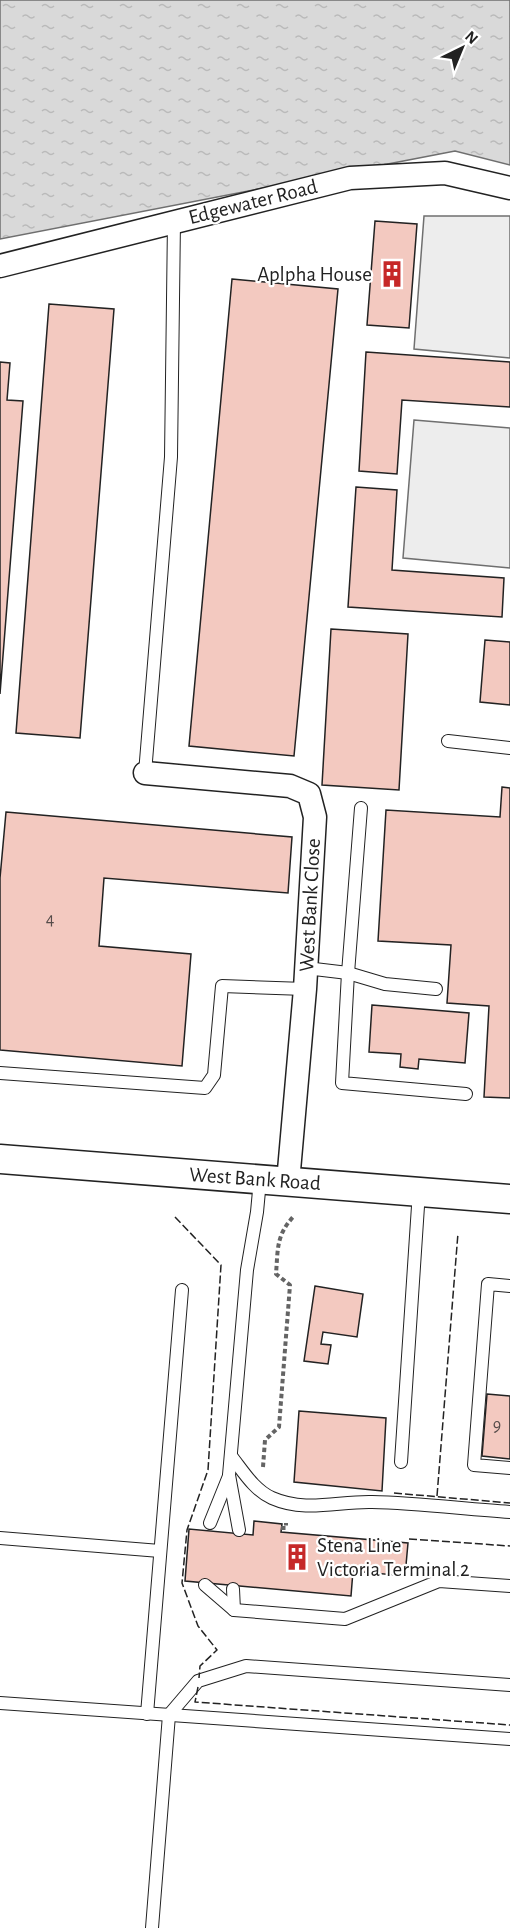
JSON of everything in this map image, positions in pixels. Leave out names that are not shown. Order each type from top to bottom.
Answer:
[{"type":"street","name":"Edgewater Road","points":[[0,266],[350,178],[446,172],[510,188]]},
{"type":"street","name":"West Bank Close","points":[[145,773],[290,786],[309,794],[315,817],[306,978],[274,1181]]},
{"type":"street","name":"West Bank Road","points":[[0,1159],[510,1198]]},
{"type":"lane","points":[[145,773],[171,457],[174,221]]},
{"type":"lane","points":[[448,741],[510,748]]},
{"type":"lane","points":[[361,808],[342,1083],[466,1094]]},
{"type":"lane","points":[[0,1073],[205,1088],[214,1076],[222,986],[348,973],[385,984],[436,989]]},
{"type":"lane","points":[[238,1530],[229,1475],[247,1270],[257,1212],[274,1181]]},
{"type":"lane","points":[[401,1462],[419,1191]]},
{"type":"lane","points":[[510,1286],[488,1284],[474,1465],[510,1468]]},
{"type":"lane","points":[[147,1714],[182,1290]]},
{"type":"lane","points":[[231,1456],[255,1487],[270,1497],[287,1503],[327,1506],[373,1502],[510,1512]]},
{"type":"lane","points":[[210,1523],[229,1475]]},
{"type":"lane","points":[[0,1538],[160,1551]]},
{"type":"lane","points":[[205,1586],[234,1610],[345,1619],[439,1581],[510,1586]]},
{"type":"lane","points":[[233,1589],[234,1610]]},
{"type":"lane","points":[[152,1928],[169,1715],[198,1681],[246,1666],[510,1685]]},
{"type":"lane","points":[[0,1703],[510,1739]]},
{"type":"path","points":[[267,1473],[263,1467],[265,1440],[279,1427],[290,1285],[276,1274],[279,1238],[284,1227],[294,1216]]},
{"type":"path","points":[[281,1528],[286,1528],[286,1523]]},
{"type":"shaded area","points":[[424,216],[510,216],[510,358],[414,349]]},
{"type":"shaded area","points":[[414,420],[510,428],[510,568],[403,558]]},
{"type":"water","points":[[0,0],[510,0],[510,165],[455,151],[0,239]]},
{"type":"building","name":"Aplpha House","points":[[375,221],[417,224],[409,328],[367,325]]},
{"type":"building","points":[[232,279],[338,289],[294,756],[189,746]]},
{"type":"building","points":[[49,304],[114,309],[80,738],[16,733]]},
{"type":"building","points":[[366,352],[510,362],[510,407],[402,400],[397,474],[359,471]]},
{"type":"building","points":[[0,362],[10,363],[7,400],[23,401],[0,694]]},
{"type":"building","points":[[356,487],[397,490],[392,570],[504,578],[502,617],[348,607]]},
{"type":"building","points":[[331,629],[408,634],[399,790],[322,785]]},
{"type":"building","points":[[485,640],[510,642],[510,705],[480,702]]},
{"type":"building","points":[[502,787],[510,788],[510,1098],[484,1097],[489,1006],[447,1003],[451,945],[378,941],[386,810],[500,817]]},
{"type":"building","points":[[6,812],[292,837],[288,893],[104,878],[99,946],[191,954],[182,1066],[0,1050],[0,878]]},
{"type":"building","points":[[372,1005],[469,1013],[465,1063],[419,1059],[418,1069],[400,1067],[401,1054],[369,1052]]},
{"type":"building","points":[[315,1286],[363,1294],[357,1337],[323,1332],[321,1344],[331,1345],[328,1364],[304,1361]]},
{"type":"building","points":[[487,1394],[510,1396],[510,1459],[482,1456]]},
{"type":"building","points":[[299,1411],[386,1418],[382,1491],[294,1482]]},
{"type":"building","name":"Stena Line Victoria Terminal 2","points":[[254,1521],[282,1524],[281,1532],[408,1543],[405,1576],[353,1571],[351,1596],[185,1581],[189,1529],[253,1535]]},
{"type":"fence","points":[[175,1217],[221,1265],[208,1470],[187,1530],[182,1583],[198,1626],[217,1650],[200,1666],[199,1678]]},
{"type":"fence","points":[[437,1496],[458,1233]]},
{"type":"fence","points":[[394,1493],[510,1503]]},
{"type":"fence","points":[[409,1539],[510,1546]]},
{"type":"fence","points":[[198,1687],[195,1702],[510,1725]]},
{"type":"place","name":"Aplpha House","points":[[392,274]]},
{"type":"place","name":"Stena Line Victoria Terminal 2","points":[[297,1557]]}]
